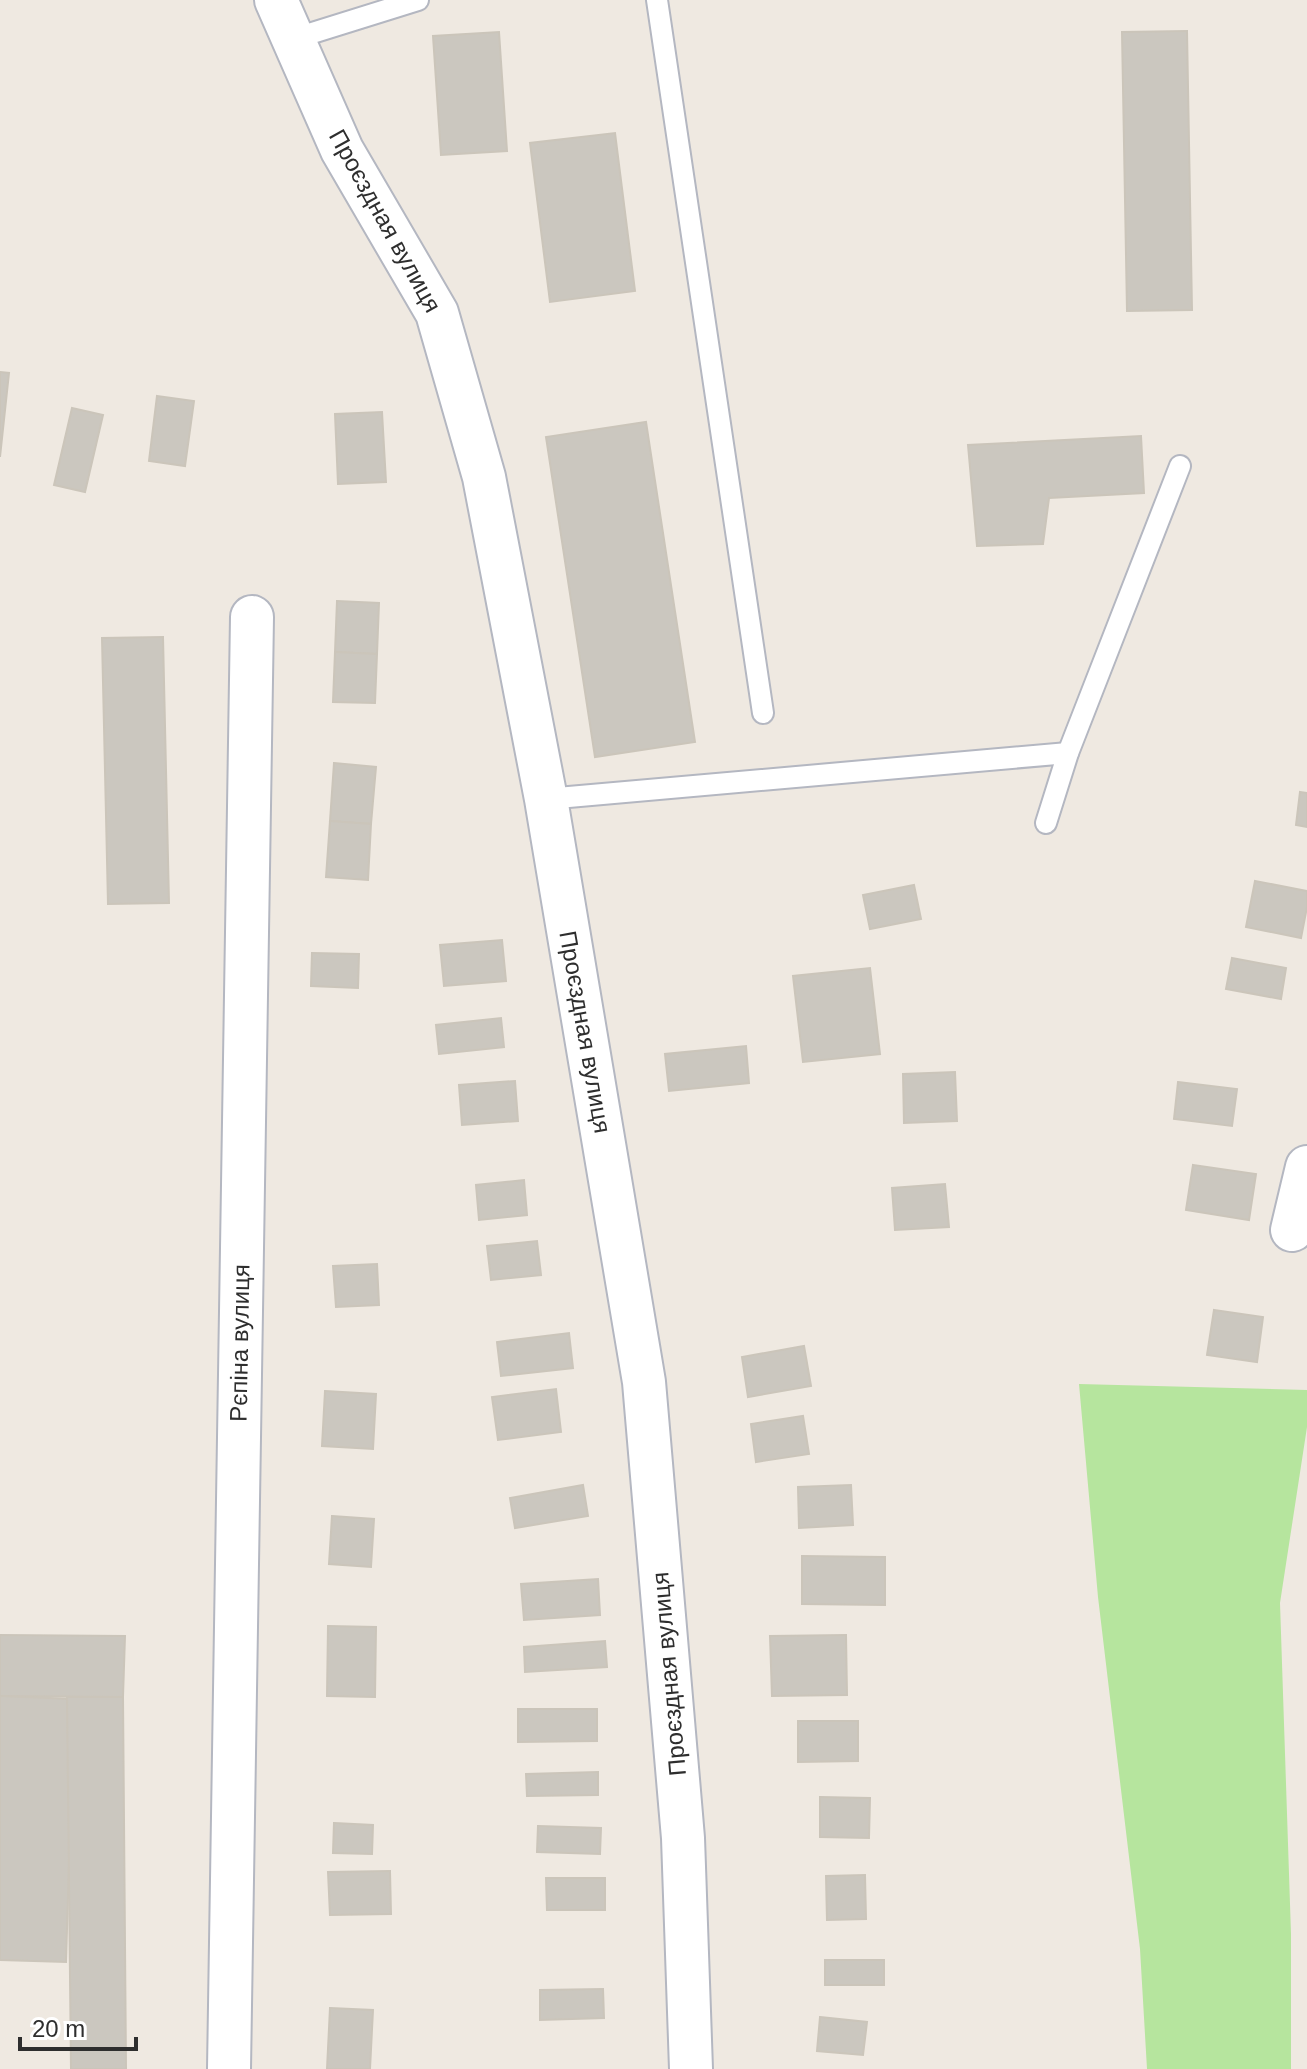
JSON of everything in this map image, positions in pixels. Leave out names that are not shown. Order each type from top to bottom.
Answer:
[{"type":"street","name":"Проєздная вулиця","points":[[276,0],[342,150],[437,313],[484,477],[546,799],[644,1382],[683,1838],[691,2069]]},
{"type":"street","name":"Рєпіна вулиця","points":[[229,2069],[252,617]]},
{"type":"street","points":[[1292,1230],[1307,1167]]},
{"type":"lane","points":[[293,39],[418,0]]},
{"type":"lane","points":[[657,0],[763,713]]},
{"type":"lane","points":[[1046,823],[1068,753],[1180,466]]},
{"type":"lane","points":[[546,799],[1068,753]]},
{"type":"green space","points":[[1079,1384],[1307,1390],[1307,1427],[1280,1603],[1291,1934],[1291,2069],[1147,2069],[1140,1949],[1098,1597]]},
{"type":"building","points":[[1187,31],[1192,310],[1127,311],[1122,32]]},
{"type":"building","points":[[499,32],[507,151],[441,155],[433,36]]},
{"type":"building","points":[[615,133],[635,291],[550,302],[530,143]]},
{"type":"building","points":[[0,372],[9,373],[0,457]]},
{"type":"building","points":[[157,396],[194,401],[185,466],[149,461]]},
{"type":"building","points":[[72,408],[103,415],[85,492],[54,485]]},
{"type":"building","points":[[382,412],[386,482],[338,484],[335,414]]},
{"type":"building","points":[[646,422],[695,742],[595,757],[546,437]]},
{"type":"building","points":[[1141,436],[1144,493],[1049,498],[1043,544],[977,546],[968,445]]},
{"type":"building","points":[[337,601],[379,603],[377,654],[335,652]]},
{"type":"building","points":[[163,637],[169,903],[108,904],[102,638]]},
{"type":"building","points":[[335,652],[377,654],[375,703],[333,702]]},
{"type":"building","points":[[334,763],[376,767],[371,824],[330,821]]},
{"type":"building","points":[[1300,792],[1307,793],[1307,827],[1296,825]]},
{"type":"building","points":[[330,821],[371,824],[368,880],[326,877]]},
{"type":"building","points":[[1255,881],[1307,891],[1301,938],[1246,927]]},
{"type":"building","points":[[914,885],[921,919],[870,929],[863,895]]},
{"type":"building","points":[[502,940],[506,981],[444,986],[440,945]]},
{"type":"building","points":[[312,953],[359,954],[358,988],[311,986]]},
{"type":"building","points":[[1232,958],[1286,968],[1281,999],[1226,989]]},
{"type":"building","points":[[870,968],[880,1054],[803,1062],[793,976]]},
{"type":"building","points":[[501,1018],[504,1047],[439,1054],[436,1025]]},
{"type":"building","points":[[746,1046],[749,1083],[669,1091],[665,1054]]},
{"type":"building","points":[[955,1072],[957,1121],[904,1123],[903,1074]]},
{"type":"building","points":[[515,1081],[518,1121],[462,1125],[459,1085]]},
{"type":"building","points":[[1178,1082],[1237,1089],[1232,1126],[1174,1119]]},
{"type":"building","points":[[1193,1165],[1256,1174],[1249,1220],[1186,1210]]},
{"type":"building","points":[[524,1180],[527,1215],[479,1220],[476,1185]]},
{"type":"building","points":[[945,1184],[949,1227],[895,1230],[892,1188]]},
{"type":"building","points":[[537,1241],[541,1275],[491,1280],[487,1246]]},
{"type":"building","points":[[377,1264],[379,1305],[336,1307],[333,1266]]},
{"type":"building","points":[[1214,1310],[1263,1317],[1257,1362],[1207,1355]]},
{"type":"building","points":[[569,1333],[573,1368],[501,1376],[497,1342]]},
{"type":"building","points":[[804,1346],[811,1386],[748,1397],[742,1357]]},
{"type":"building","points":[[556,1389],[561,1432],[498,1440],[492,1397]]},
{"type":"building","points":[[325,1391],[376,1394],[373,1449],[322,1446]]},
{"type":"building","points":[[803,1416],[809,1454],[756,1462],[751,1424]]},
{"type":"building","points":[[583,1485],[588,1516],[515,1528],[510,1498]]},
{"type":"building","points":[[851,1485],[853,1525],[799,1528],[798,1487]]},
{"type":"building","points":[[332,1516],[374,1519],[371,1567],[329,1564]]},
{"type":"building","points":[[802,1556],[885,1557],[885,1605],[802,1604]]},
{"type":"building","points":[[598,1579],[600,1615],[524,1620],[521,1584]]},
{"type":"building","points":[[328,1626],[376,1627],[375,1697],[327,1696]]},
{"type":"building","points":[[0,1635],[125,1636],[123,1697],[0,1696]]},
{"type":"building","points":[[846,1635],[847,1695],[772,1696],[770,1636]]},
{"type":"building","points":[[605,1641],[607,1667],[525,1672],[524,1647]]},
{"type":"building","points":[[0,1696],[74,1699],[66,1962],[0,1960]]},
{"type":"building","points":[[67,1697],[123,1697],[126,2069],[71,2069]]},
{"type":"building","points":[[518,1709],[597,1709],[597,1741],[518,1742]]},
{"type":"building","points":[[798,1721],[858,1721],[858,1761],[798,1762]]},
{"type":"building","points":[[598,1772],[598,1795],[527,1796],[526,1774]]},
{"type":"building","points":[[820,1797],[870,1798],[869,1838],[820,1837]]},
{"type":"building","points":[[334,1823],[373,1825],[372,1854],[333,1853]]},
{"type":"building","points":[[538,1826],[601,1828],[600,1854],[537,1852]]},
{"type":"building","points":[[390,1871],[391,1914],[330,1915],[328,1872]]},
{"type":"building","points":[[865,1875],[866,1919],[827,1920],[826,1876]]},
{"type":"building","points":[[546,1878],[605,1878],[605,1910],[547,1910]]},
{"type":"building","points":[[825,1960],[884,1960],[884,1985],[825,1985]]},
{"type":"building","points":[[603,1989],[604,2018],[540,2020],[540,1990]]},
{"type":"building","points":[[330,2008],[373,2010],[370,2069],[327,2069]]},
{"type":"building","points":[[820,2017],[867,2022],[863,2055],[817,2051]]}]
